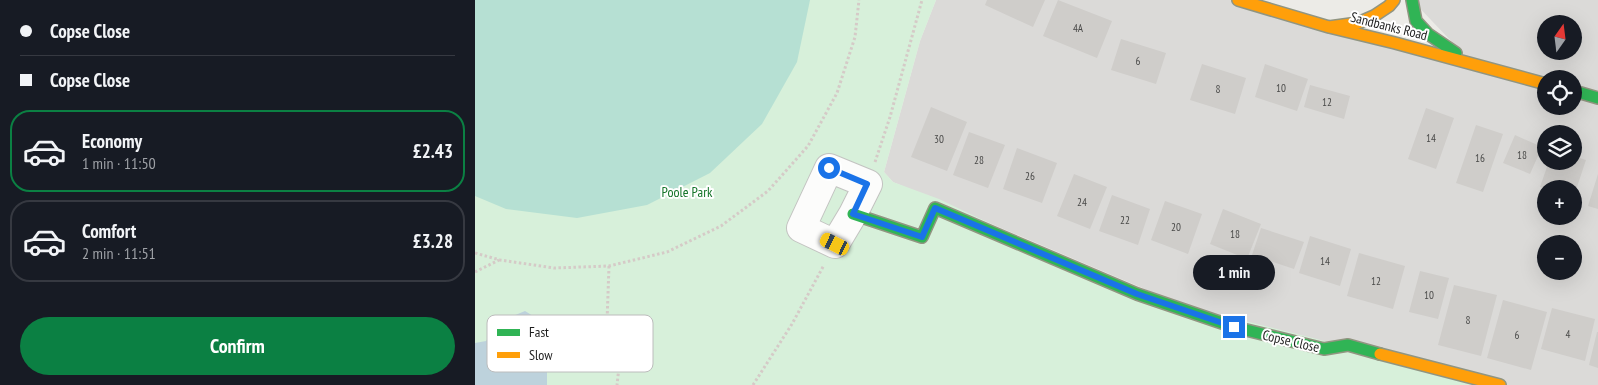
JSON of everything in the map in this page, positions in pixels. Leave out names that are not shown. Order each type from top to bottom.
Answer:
[{"type":"main road","name":"Sandbanks Road","points":[[1238,0],[1329,27],[1537,82]]},
{"type":"main road","points":[[1329,27],[1358,24],[1374,16],[1395,0]]},
{"type":"main road","name":"Sandbanks Road","points":[[1412,0],[1416,21],[1428,34],[1474,64]]},
{"type":"main road","points":[[1582,93],[1598,98]]},
{"type":"main road","name":"Copse Close","points":[[853,214],[922,237],[935,208],[1137,294],[1234,327],[1324,349],[1348,345],[1500,385]]},
{"type":"street","points":[[829,168],[867,184],[853,214],[835,244],[801,228],[829,168]]},
{"type":"path","points":[[475,253],[500,260],[554,268],[609,266],[667,252],[721,226],[768,190],[807,146],[837,94],[855,37],[859,0]]},
{"type":"path","points":[[867,184],[890,117],[922,0]]},
{"type":"path","points":[[753,385],[792,324],[835,244]]},
{"type":"path","points":[[475,272],[500,260]]},
{"type":"path","points":[[607,315],[609,266]]},
{"type":"path","points":[[617,385],[619,372]]},
{"type":"shaded area","points":[[936,0],[1238,0],[1472,63],[1412,0],[1598,0],[1598,385],[1500,385],[1234,327],[893,182],[884,172],[920,41]]},
{"type":"green space","name":"Poole Park","points":[[475,0],[936,0],[920,41],[884,172],[893,182],[939,199],[1137,294],[1500,385],[475,385]]},
{"type":"green space","points":[[475,0],[810,0],[797,62],[762,124],[710,173],[647,205],[577,218],[506,209],[475,196]]},
{"type":"water","points":[[525,311],[532,315],[515,315]]},
{"type":"water","points":[[487,339],[487,372],[547,372],[547,385],[475,385],[475,343]]},
{"type":"building","points":[[987,0],[1045,0],[1033,27],[985,5]]},
{"type":"building","points":[[1058,0],[1112,21],[1097,58],[1043,36]]},
{"type":"building","points":[[1121,39],[1166,53],[1156,84],[1111,70]]},
{"type":"building","points":[[1202,64],[1246,78],[1235,114],[1190,100]]},
{"type":"building","points":[[1265,64],[1308,79],[1297,111],[1255,97]]},
{"type":"building","points":[[1310,85],[1350,96],[1344,119],[1304,107]]},
{"type":"building","points":[[931,107],[967,122],[947,171],[911,157]]},
{"type":"building","points":[[1426,108],[1454,118],[1436,169],[1408,159]]},
{"type":"building","points":[[1476,125],[1503,134],[1483,192],[1456,183]]},
{"type":"building","points":[[969,132],[1005,145],[988,188],[953,175]]},
{"type":"building","points":[[1515,135],[1537,145],[1537,158],[1530,174],[1503,163]]},
{"type":"building","points":[[1017,148],[1057,163],[1042,203],[1003,189]]},
{"type":"building","points":[[1582,159],[1586,160],[1579,180],[1542,180],[1546,170],[1582,170]]},
{"type":"building","points":[[1074,174],[1107,187],[1090,229],[1057,216]]},
{"type":"building","points":[[1598,174],[1598,209],[1588,206]]},
{"type":"building","points":[[1112,195],[1150,209],[1138,245],[1099,231]]},
{"type":"building","points":[[1165,201],[1202,214],[1188,254],[1151,240]]},
{"type":"building","points":[[1223,209],[1261,224],[1247,259],[1210,244]]},
{"type":"building","points":[[1261,228],[1304,242],[1294,269],[1252,255]]},
{"type":"building","points":[[1310,236],[1351,249],[1340,286],[1299,273]]},
{"type":"building","points":[[1359,253],[1405,266],[1393,309],[1347,296]]},
{"type":"building","points":[[1420,271],[1449,278],[1438,319],[1409,312]]},
{"type":"building","points":[[1454,285],[1497,295],[1481,356],[1438,345]]},
{"type":"building","points":[[1503,300],[1547,312],[1531,370],[1487,358]]},
{"type":"building","points":[[1552,308],[1595,319],[1585,361],[1541,349]]},
{"type":"building","points":[[1598,332],[1598,368],[1589,365]]},
{"type":"traffic: fast","points":[[1412,0],[1416,21],[1428,34],[1456,53]]},
{"type":"traffic: fast","points":[[1582,93],[1598,98]]},
{"type":"traffic: fast","points":[[853,214],[922,237],[935,208],[1137,294],[1234,327],[1324,349],[1348,345],[1380,354]]},
{"type":"traffic: slow","points":[[1238,0],[1329,27],[1358,23],[1374,16],[1389,6],[1394,0]]},
{"type":"traffic: slow","points":[[1329,27],[1537,82]]},
{"type":"traffic: slow","points":[[1380,354],[1500,385]]},
{"type":"route","points":[[829,168],[867,184],[853,214],[922,237],[935,208],[1137,294],[1234,327]]}]
